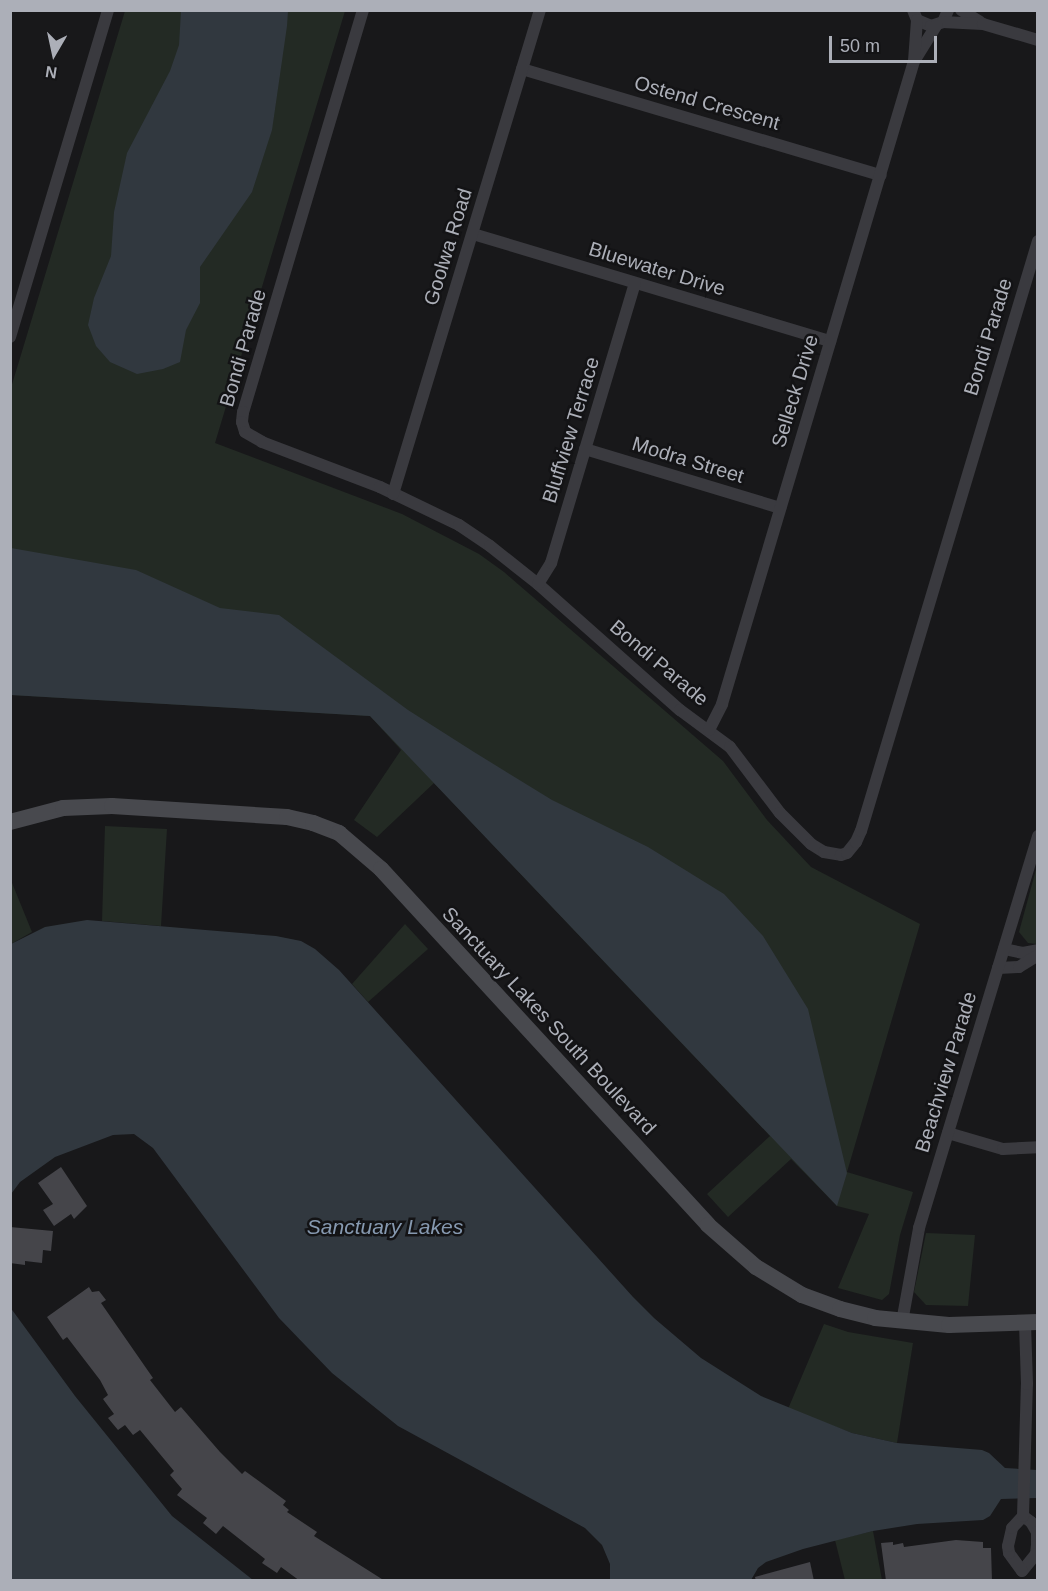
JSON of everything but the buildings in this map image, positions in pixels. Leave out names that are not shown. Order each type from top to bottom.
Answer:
[{"type":"street","points":[[10,337],[108,10]]},
{"type":"street","name":"Bondi Parade","points":[[363,10],[242,422],[245,432],[252,438],[393,494],[466,530],[538,584],[680,710],[730,747],[780,813],[811,844],[824,852],[841,855],[852,849],[861,831],[1038,241]]},
{"type":"street","name":"Goolwa Road","points":[[393,494],[540,10]]},
{"type":"street","points":[[960,10],[983,24]]},
{"type":"street","name":"Selleck Drive","points":[[913,14],[926,26],[943,19]]},
{"type":"street","name":"Selleck Drive","points":[[709,730],[722,704],[914,61],[913,14]]},
{"type":"street","points":[[943,19],[983,24],[1038,40]]},
{"type":"street","name":"Selleck Drive","points":[[914,61],[943,19]]},
{"type":"street","name":"Ostend Crescent","points":[[522,69],[881,175]]},
{"type":"street","name":"Bluewater Drive","points":[[472,234],[830,341]]},
{"type":"street","name":"Bluffview Terrace","points":[[538,584],[551,563],[634,283]]},
{"type":"street","name":"Modra Street","points":[[585,449],[780,508]]},
{"type":"street","name":"Sanctuary Lakes South Boulevard","points":[[10,822],[63,808],[112,806],[287,817],[314,823],[339,833],[381,869],[708,1225],[741,1256],[772,1278],[802,1295],[856,1314],[902,1322],[949,1325],[1031,1322]]},
{"type":"street","name":"Beachview Parade","points":[[902,1322],[914,1249],[1038,836]]},
{"type":"street","points":[[1004,949],[1023,953],[1038,950]]},
{"type":"street","points":[[998,968],[1020,967],[1038,955]]},
{"type":"street","points":[[948,1133],[1003,1149],[1038,1147]]},
{"type":"street","points":[[1023,1516],[1031,1322]]},
{"type":"shaded area","points":[[125,11],[345,11],[215,443],[402,514],[479,554],[504,572],[723,761],[767,820],[811,867],[920,924],[847,1172],[913,1192],[900,1235],[889,1294],[882,1300],[838,1288],[869,1214],[837,1206],[791,1159],[728,1217],[707,1194],[770,1136],[434,783],[377,837],[354,820],[401,750],[370,716],[11,695],[10,391]]},
{"type":"shaded area","points":[[105,826],[167,829],[161,926],[102,921]]},
{"type":"shaded area","points":[[1037,866],[1037,944],[1028,943],[1019,932]]},
{"type":"shaded area","points":[[10,878],[32,932],[11,944],[10,944]]},
{"type":"shaded area","points":[[405,924],[428,949],[368,1002],[352,984]]},
{"type":"shaded area","points":[[926,1233],[975,1235],[968,1306],[926,1305],[914,1292]]},
{"type":"shaded area","points":[[824,1324],[848,1332],[913,1343],[897,1443],[852,1433],[788,1409]]},
{"type":"shaded area","points":[[873,1531],[882,1580],[845,1580],[835,1540]]},
{"type":"water","points":[[181,11],[288,11],[287,26],[272,130],[252,192],[200,267],[200,303],[186,330],[180,362],[163,369],[137,374],[110,362],[96,346],[88,325],[94,298],[111,256],[114,212],[127,153],[170,71],[179,45]]},
{"type":"water","points":[[11,548],[136,570],[220,608],[279,615],[408,710],[474,752],[552,800],[648,847],[724,894],[763,936],[808,1009],[847,1173],[837,1206],[370,716],[11,695]]},
{"type":"water","name":"Sanctuary Lakes","points":[[87,920],[276,936],[301,941],[315,949],[339,970],[633,1297],[701,1358],[761,1396],[852,1433],[897,1443],[982,1450],[989,1453],[1005,1468],[1037,1470],[1037,1498],[1001,1499],[990,1516],[983,1520],[917,1524],[873,1531],[803,1549],[766,1562],[758,1568],[751,1580],[610,1580],[610,1564],[602,1545],[585,1528],[398,1426],[332,1373],[279,1318],[153,1148],[134,1134],[113,1135],[55,1157],[20,1182],[11,1194],[11,944],[45,927]]},
{"type":"water","points":[[10,1307],[75,1396],[172,1516],[253,1580],[11,1580]]}]
